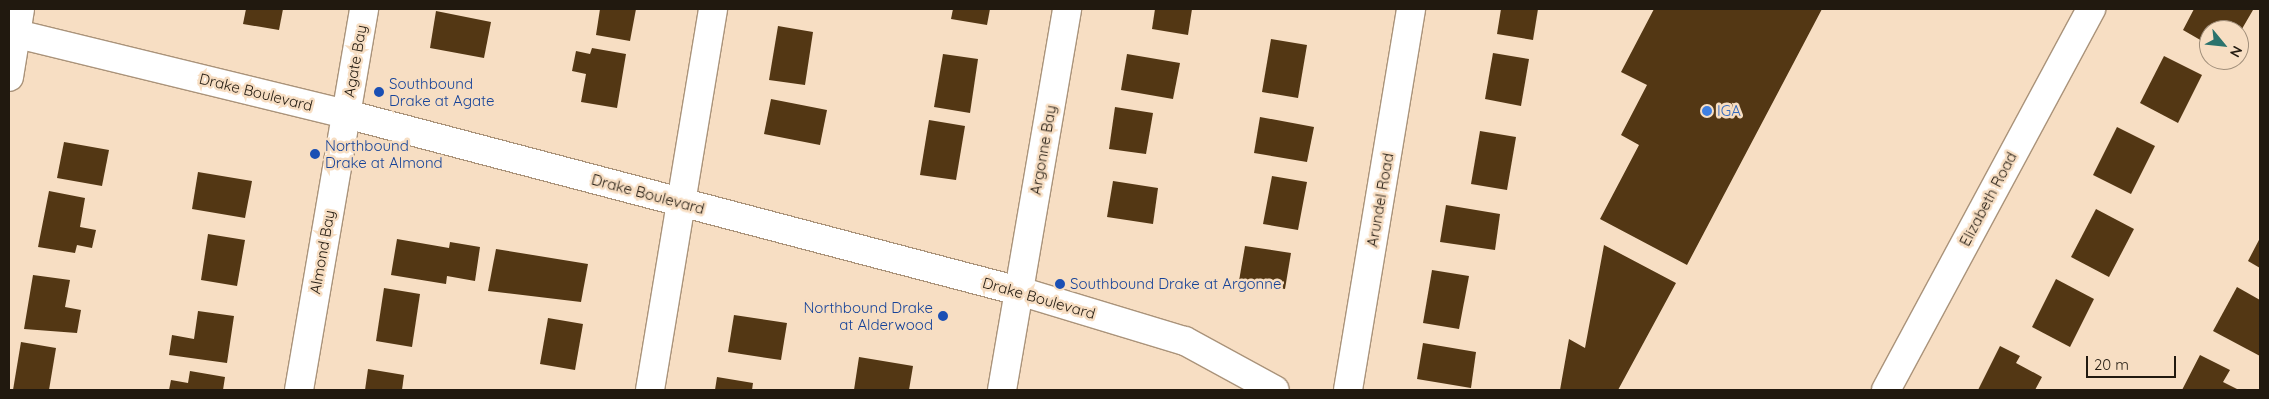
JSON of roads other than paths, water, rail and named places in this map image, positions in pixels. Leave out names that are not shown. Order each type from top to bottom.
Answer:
[{"type":"street","name":"Agate Bay","points":[[346,114],[364,9]]},
{"type":"street","points":[[650,390],[714,9]]},
{"type":"street","name":"Argonne Bay","points":[[1002,390],[1066,9]]},
{"type":"street","name":"Arundel Road","points":[[1348,390],[1412,9]]},
{"type":"street","name":"Elizabeth Road","points":[[1886,390],[2090,9]]},
{"type":"street","name":"Drake Boulevard","points":[[15,25],[1019,292],[1184,341],[1275,390]]},
{"type":"street","points":[[9,77],[15,25]]},
{"type":"street","name":"Almond Bay","points":[[299,390],[346,114]]},
{"type":"place","name":"Southbound Drake at Agate","points":[[379,92]]},
{"type":"place","name":"IGA","points":[[1707,111]]},
{"type":"place","name":"Northbound Drake at Almond","points":[[315,154]]},
{"type":"place","name":"Southbound Drake at Argonne","points":[[1060,284]]},
{"type":"place","name":"Northbound Drake at Alderwood","points":[[943,316]]}]
